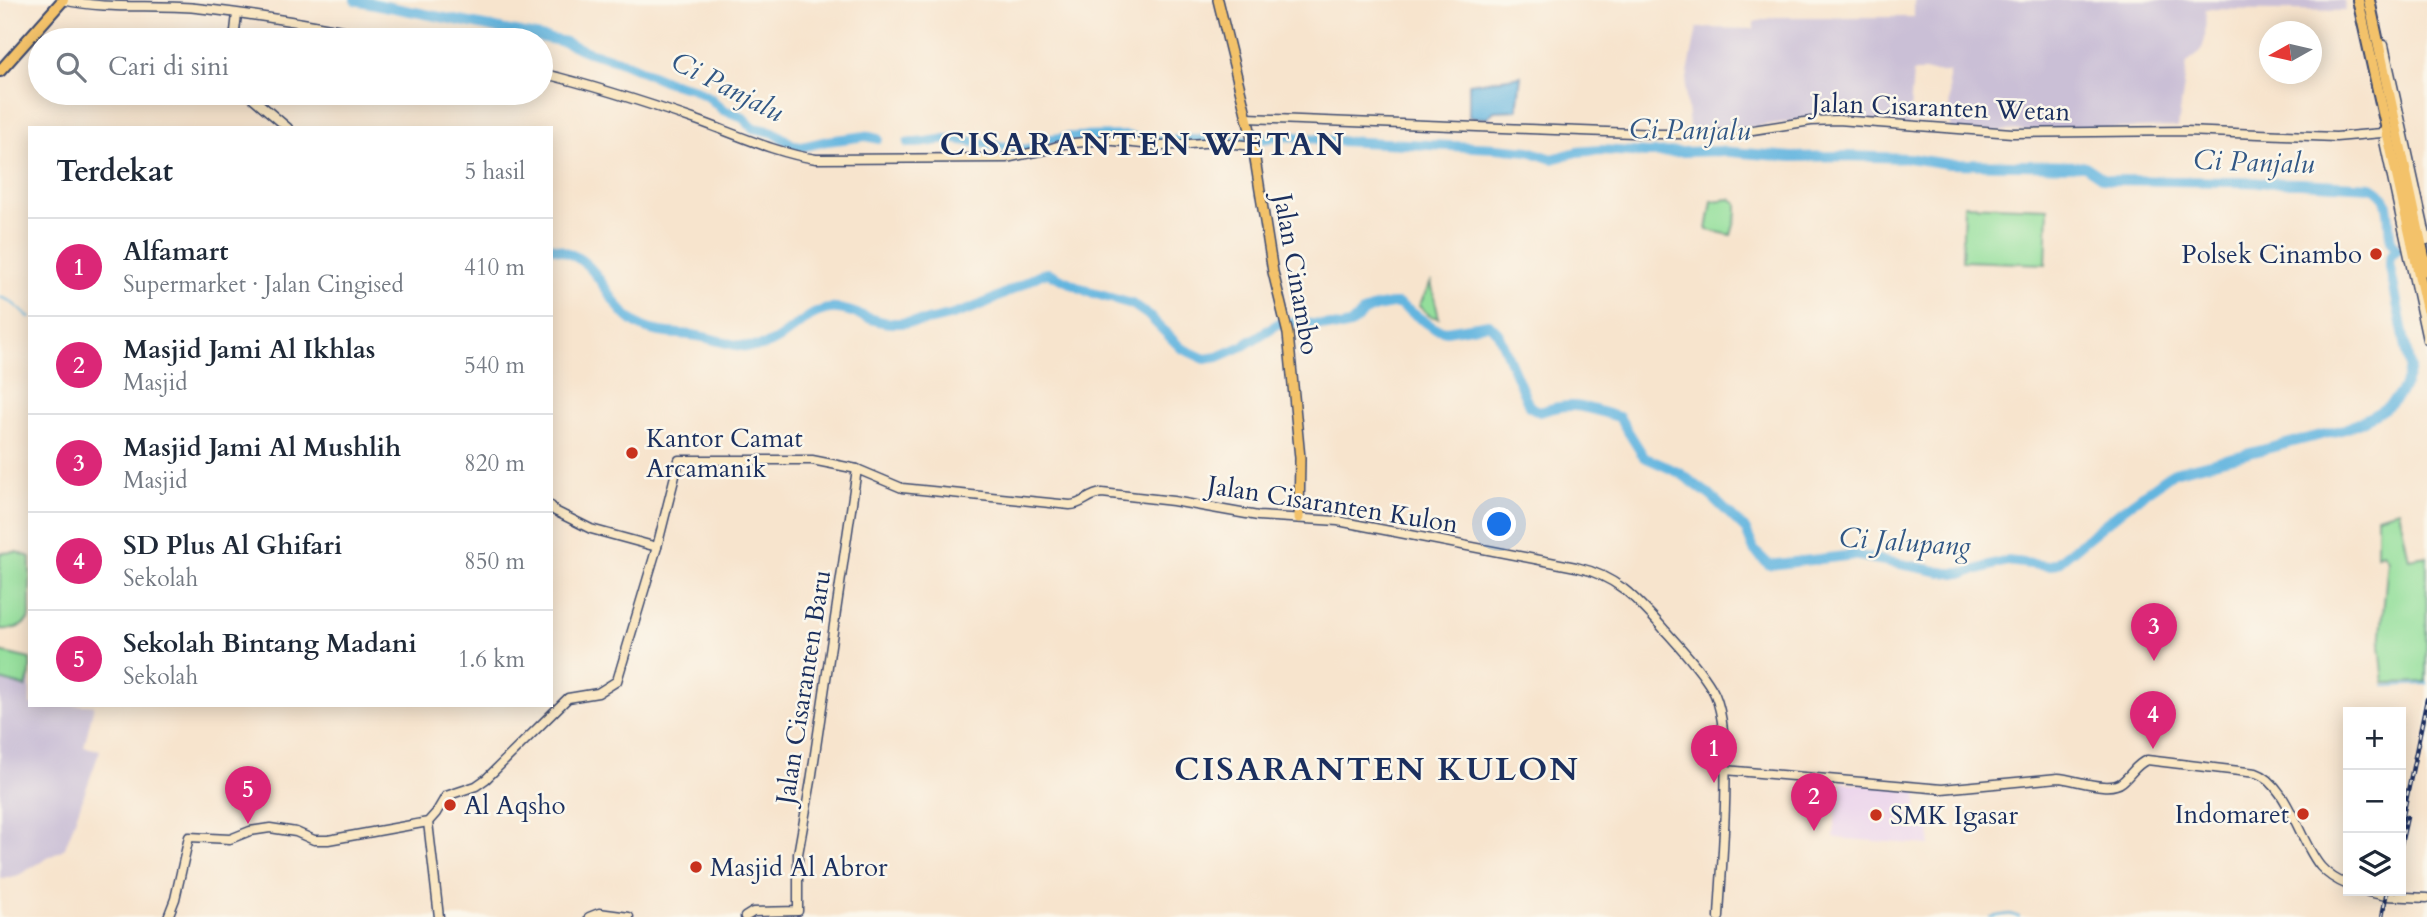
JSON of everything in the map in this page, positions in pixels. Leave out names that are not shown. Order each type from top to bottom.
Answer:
[{"type":"highway","points":[[38,28],[63,0]]},
{"type":"highway","points":[[2356,0],[2417,235]]},
{"type":"highway","points":[[2372,0],[2372,15],[2417,235],[2417,257],[2427,310]]},
{"type":"highway","points":[[2372,15],[2379,26]]},
{"type":"highway","points":[[0,71],[28,39]]},
{"type":"highway","points":[[2372,84],[2374,69]]},
{"type":"highway","points":[[2417,257],[2427,271]]},
{"type":"main road","name":"Jalan Cinambo","points":[[1218,0],[1252,141],[1273,272],[1287,328],[1300,458],[1299,518]]},
{"type":"street","points":[[63,0],[88,6],[169,6],[323,28]]},
{"type":"street","points":[[2356,0],[2382,133],[2417,235]]},
{"type":"street","points":[[2372,0],[2417,235]]},
{"type":"street","points":[[235,28],[237,14]]},
{"type":"street","points":[[553,76],[699,121],[786,153],[816,159],[1006,158],[1064,144],[1104,140],[1162,146],[1252,141]]},
{"type":"street","points":[[261,105],[286,126]]},
{"type":"street","name":"Jalan Cisaranten Wetan","points":[[1247,118],[1659,134],[1727,134],[1811,121],[1838,120],[2012,133],[2185,131],[2336,137],[2382,133]]},
{"type":"street","points":[[2417,257],[2427,340]]},
{"type":"street","name":"Jalan Cisaranten Kulon","points":[[657,547],[679,460],[813,460],[857,469],[891,485],[915,490],[1070,505],[1077,504],[1093,494],[1102,493],[1173,500],[1258,516],[1367,526],[1576,567],[1607,576],[1646,610],[1712,689],[1722,719],[1725,770],[1719,917]]},
{"type":"street","name":"Jalan Cisaranten Baru","points":[[745,917],[753,912],[798,911],[798,854],[857,469]]},
{"type":"street","points":[[169,917],[189,836],[230,839],[250,831],[270,828],[296,832],[314,840],[328,840],[428,822],[446,796],[476,786],[486,779],[568,698],[598,693],[617,681],[657,547],[592,528],[553,508]]},
{"type":"street","points":[[1725,770],[1941,789],[2058,778],[2077,779],[2107,788],[2122,783],[2138,765],[2147,760],[2256,773],[2263,775],[2277,789],[2307,846],[2323,869],[2343,883]]},
{"type":"street","points":[[428,822],[439,917]]},
{"type":"street","points":[[2390,896],[2427,898]]},
{"type":"street","points":[[589,916],[599,913],[629,917]]},
{"type":"shaded area","points":[[1914,0],[2344,0],[2346,11],[2206,9],[2205,39],[2201,52],[2187,63],[2178,127],[1950,132],[1949,72],[1913,72],[1909,125],[1819,117],[1690,136],[1685,89],[1697,28],[1754,29],[1754,22],[1775,17],[1914,17]]},
{"type":"shaded area","points":[[0,652],[28,659],[28,707],[94,707],[84,747],[100,750],[65,848],[17,876],[0,879]]},
{"type":"shaded area","name":"SMK Igasar","points":[[1841,782],[1918,790],[1916,819],[1931,821],[1930,845],[1834,838],[1837,787],[1841,787]]},
{"type":"green space","points":[[1731,199],[1737,203],[1737,214],[1731,235],[1707,230],[1712,201]]},
{"type":"green space","points":[[1964,205],[2048,208],[2046,264],[1962,261]]},
{"type":"green space","points":[[1431,282],[1439,318],[1430,316],[1419,306]]},
{"type":"green space","points":[[2399,510],[2409,559],[2427,556],[2426,682],[2384,683],[2380,645],[2388,560],[2383,553],[2377,555],[2377,516]]},
{"type":"green space","points":[[17,552],[28,556],[28,619],[18,627],[9,629],[0,629],[0,553]]},
{"type":"green space","points":[[0,652],[28,659],[26,687],[0,680]]},
{"type":"water","points":[[1521,76],[1517,110],[1494,111],[1487,118],[1469,117],[1469,84]]},
{"type":"waterway","name":"Ci Panjalu","points":[[355,0],[495,28]]},
{"type":"waterway","name":"Ci Panjalu","points":[[553,40],[617,60],[668,82],[692,88],[710,98],[723,110],[741,116],[753,128],[773,132],[793,145],[801,147],[866,136],[878,139]]},
{"type":"waterway","name":"Ci Panjalu","points":[[908,143],[956,139],[1023,150],[1036,147],[1044,140],[1069,137],[1126,136],[1152,141],[1224,138],[1244,141],[1285,136],[1496,148],[1529,151],[1552,159],[1577,152],[1601,150],[1648,153],[1719,151],[1792,157],[1908,158],[1949,164],[2085,166],[2110,180],[2371,187],[2383,196],[2386,203],[2391,240],[2397,250]]},
{"type":"waterway","name":"Ci Jalupang","points":[[553,248],[581,260],[625,315],[645,328],[747,347],[775,341],[808,317],[830,309],[845,310],[876,321],[892,323],[932,320],[988,302],[1041,274],[1049,273],[1089,292],[1132,304],[1148,315],[1181,348],[1205,359],[1218,357],[1243,346],[1278,324],[1292,322],[1341,327],[1350,325],[1363,313],[1375,307],[1392,304],[1398,304],[1434,328],[1446,331],[1489,324],[1498,333],[1529,406],[1540,412],[1562,406],[1580,407],[1619,417],[1644,457],[1680,473],[1711,496],[1746,530],[1754,550],[1769,565],[1854,555],[1947,573],[1965,573],[2007,561],[2048,566],[2057,563],[2174,472],[2345,429],[2387,407],[2401,391],[2410,368],[2389,262],[2391,255],[2397,250]]},
{"type":"waterway","name":"Ci Jalupang","points":[[0,297],[10,301],[28,316]]},
{"type":"waterway","points":[[2384,686],[2427,684]]},
{"type":"waterway","points":[[1990,917],[2010,914],[2019,917]]},
{"type":"railway","points":[[2406,801],[2427,699]]},
{"type":"railway","points":[[2403,833],[2407,817]]},
{"type":"railway","points":[[2382,917],[2386,896]]},
{"type":"place","name":"Polsek Cinambo","points":[[2376,254]]},
{"type":"place","name":"Kantor Camat Arcamanik","points":[[632,453]]},
{"type":"place","name":"Masjid Jami Al Mushlih","points":[[2154,661]]},
{"type":"place","name":"SD Plus Al Ghifari","points":[[2153,749]]},
{"type":"place","name":"Alfamart","points":[[1714,783]]},
{"type":"place","name":"Al Aqsho","points":[[450,805]]},
{"type":"place","name":"Indomaret","points":[[2303,814]]},
{"type":"place","name":"SMK Igasar","points":[[1876,815]]},
{"type":"place","name":"Sekolah Bintang Madani","points":[[248,824]]},
{"type":"place","name":"Masjid Jami Al Ikhlas","points":[[1814,831]]},
{"type":"place","name":"Masjid Al Abror","points":[[696,867]]},
{"type":"district","name":"CISARANTEN WETAN","points":[[1143,143]]},
{"type":"district","name":"CISARANTEN KULON","points":[[1377,768]]}]
